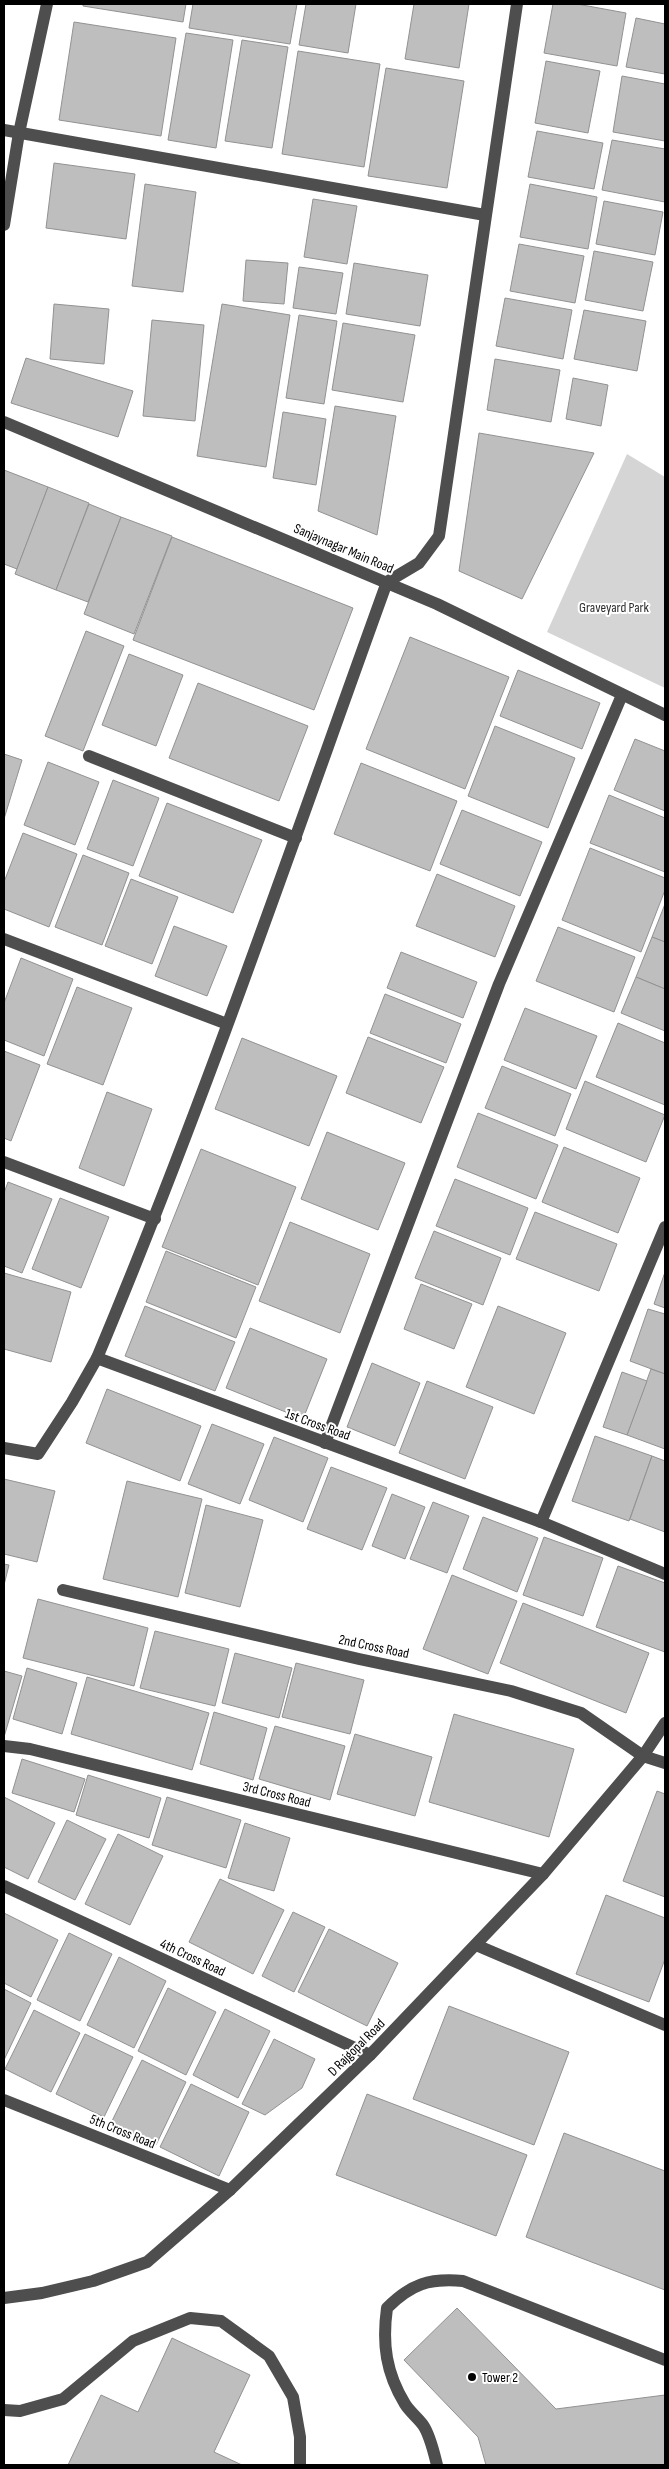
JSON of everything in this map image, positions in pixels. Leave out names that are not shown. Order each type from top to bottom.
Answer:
[{"type":"street","points":[[4,225],[19,132],[47,4]]},
{"type":"street","points":[[4,1448],[38,1454],[72,1402],[97,1358],[155,1219],[228,1024],[387,582],[419,563],[439,536],[516,4]]},
{"type":"street","points":[[4,130],[485,215]]},
{"type":"street","name":"Sanjaynagar Main Road","points":[[4,422],[437,604],[665,715]]},
{"type":"street","points":[[325,1443],[499,984],[622,695]]},
{"type":"street","points":[[89,756],[296,838]]},
{"type":"street","points":[[4,939],[228,1024]]},
{"type":"street","points":[[4,1162],[155,1219]]},
{"type":"street","points":[[541,1522],[665,1227]]},
{"type":"street","name":"1st Cross Road","points":[[97,1358],[541,1522],[665,1574]]},
{"type":"street","name":"2nd Cross Road","points":[[63,1590],[359,1659],[511,1691],[581,1713],[643,1756],[665,1763]]},
{"type":"street","name":"D Rajgopal Road","points":[[4,2298],[42,2292],[93,2280],[147,2262],[230,2190],[370,2055],[476,1945],[542,1874],[643,1756],[665,1723]]},
{"type":"street","name":"3rd Cross Road","points":[[4,1746],[39,1751],[542,1874]]},
{"type":"street","name":"4th Cross Road","points":[[4,1886],[370,2055]]},
{"type":"street","points":[[476,1945],[665,2025]]},
{"type":"street","name":"5th Cross Road","points":[[4,2100],[230,2190]]},
{"type":"street","points":[[437,2465],[424,2426],[406,2406],[394,2383],[386,2358],[384,2333],[387,2308],[410,2288],[423,2282],[443,2279],[463,2281],[665,2360]]},
{"type":"street","points":[[4,2410],[20,2411],[63,2399],[133,2341],[190,2318],[221,2321],[269,2356],[293,2397],[300,2437],[300,2465]]},
{"type":"green space","name":"Graveyard Park","points":[[627,454],[665,477],[665,688],[547,632]]},
{"type":"building","points":[[83,4],[186,4],[183,22],[83,6]]},
{"type":"building","points":[[193,4],[297,4],[290,44],[189,28]]},
{"type":"building","points":[[306,4],[356,4],[348,53],[299,45]]},
{"type":"building","points":[[414,4],[469,4],[459,68],[405,59]]},
{"type":"building","points":[[553,4],[577,4],[626,13],[617,66],[544,53]]},
{"type":"building","points":[[636,18],[665,24],[665,74],[626,67]]},
{"type":"building","points":[[74,22],[176,38],[161,136],[59,120]]},
{"type":"building","points":[[186,33],[233,40],[216,148],[168,140]]},
{"type":"building","points":[[242,40],[288,47],[272,148],[225,141]]},
{"type":"building","points":[[298,51],[380,64],[364,167],[282,154]]},
{"type":"building","points":[[546,61],[600,71],[588,133],[535,123]]},
{"type":"building","points":[[386,68],[464,81],[447,188],[368,176]]},
{"type":"building","points":[[622,76],[665,84],[665,141],[613,132]]},
{"type":"building","points":[[537,131],[603,143],[594,189],[528,177]]},
{"type":"building","points":[[612,140],[665,149],[665,202],[602,190]]},
{"type":"building","points":[[54,163],[135,174],[126,239],[46,228]]},
{"type":"building","points":[[145,184],[196,192],[183,292],[132,286]]},
{"type":"building","points":[[530,184],[597,197],[588,249],[520,237]]},
{"type":"building","points":[[313,199],[357,206],[347,264],[304,257]]},
{"type":"building","points":[[604,201],[663,212],[655,255],[596,244]]},
{"type":"building","points":[[519,244],[584,256],[575,303],[510,291]]},
{"type":"building","points":[[594,251],[653,262],[643,311],[585,300]]},
{"type":"building","points":[[246,260],[288,263],[284,304],[243,301]]},
{"type":"building","points":[[354,263],[428,275],[420,326],[346,314]]},
{"type":"building","points":[[299,267],[343,273],[336,314],[293,308]]},
{"type":"building","points":[[505,298],[572,310],[563,359],[496,346]]},
{"type":"building","points":[[54,304],[109,309],[104,364],[50,359]]},
{"type":"building","points":[[222,304],[290,315],[266,467],[197,456]]},
{"type":"building","points":[[584,310],[646,321],[637,371],[574,359]]},
{"type":"building","points":[[299,315],[337,321],[324,404],[286,398]]},
{"type":"building","points":[[152,320],[204,325],[195,421],[143,416]]},
{"type":"building","points":[[343,323],[415,335],[403,402],[332,390]]},
{"type":"building","points":[[26,358],[133,391],[118,437],[11,403]]},
{"type":"building","points":[[495,359],[560,370],[551,422],[487,410]]},
{"type":"building","points":[[573,378],[608,385],[601,426],[566,419]]},
{"type":"building","points":[[335,406],[396,416],[377,535],[318,511]]},
{"type":"building","points":[[283,412],[326,419],[316,485],[273,478]]},
{"type":"building","points":[[479,433],[594,453],[522,599],[459,571]]},
{"type":"building","points":[[4,470],[48,487],[17,569],[4,564]]},
{"type":"building","points":[[48,487],[89,503],[56,590],[15,574]]},
{"type":"building","points":[[89,504],[121,517],[88,602],[56,590]]},
{"type":"building","points":[[121,517],[172,536],[134,634],[84,614]]},
{"type":"building","points":[[172,537],[353,608],[314,710],[133,640]]},
{"type":"building","points":[[86,631],[124,646],[83,751],[45,736]]},
{"type":"building","points":[[410,637],[509,677],[465,789],[366,749]]},
{"type":"building","points":[[129,654],[183,675],[156,746],[102,725]]},
{"type":"building","points":[[518,670],[600,703],[582,749],[500,716]]},
{"type":"building","points":[[198,683],[308,726],[279,801],[169,758]]},
{"type":"building","points":[[495,726],[575,758],[548,828],[468,796]]},
{"type":"building","points":[[635,739],[665,751],[665,811],[614,790]]},
{"type":"building","points":[[4,754],[22,760],[4,819]]},
{"type":"building","points":[[48,762],[99,782],[75,845],[24,825]]},
{"type":"building","points":[[361,763],[457,801],[430,871],[334,834]]},
{"type":"building","points":[[113,780],[159,798],[133,866],[87,849]]},
{"type":"building","points":[[609,795],[665,818],[665,872],[590,843]]},
{"type":"building","points":[[167,803],[262,840],[233,913],[139,876]]},
{"type":"building","points":[[462,810],[542,842],[520,896],[440,864]]},
{"type":"building","points":[[23,833],[77,854],[49,927],[4,909],[4,882]]},
{"type":"building","points":[[590,848],[665,878],[665,890],[641,952],[562,920]]},
{"type":"building","points":[[83,855],[129,873],[102,945],[55,927]]},
{"type":"building","points":[[437,874],[515,906],[495,957],[416,926]]},
{"type":"building","points":[[131,879],[178,897],[152,964],[105,946]]},
{"type":"building","points":[[665,904],[665,942],[652,937]]},
{"type":"building","points":[[174,926],[227,946],[207,996],[155,976]]},
{"type":"building","points":[[558,927],[635,957],[614,1012],[536,981]]},
{"type":"building","points":[[652,937],[665,942],[665,989],[636,977]]},
{"type":"building","points":[[401,952],[477,982],[463,1018],[387,988]]},
{"type":"building","points":[[21,958],[73,979],[44,1056],[4,1040],[4,1003]]},
{"type":"building","points":[[636,977],[665,989],[665,1031],[621,1013]]},
{"type":"building","points":[[77,987],[132,1008],[103,1085],[47,1064]]},
{"type":"building","points":[[385,994],[461,1024],[446,1063],[370,1033]]},
{"type":"building","points":[[525,1008],[597,1036],[576,1089],[504,1060]]},
{"type":"building","points":[[618,1023],[665,1043],[665,1105],[596,1077]]},
{"type":"building","points":[[368,1037],[444,1067],[421,1123],[346,1093]]},
{"type":"building","points":[[242,1038],[337,1076],[309,1146],[215,1109]]},
{"type":"building","points":[[4,1051],[40,1065],[11,1141],[4,1138]]},
{"type":"building","points":[[502,1066],[571,1094],[555,1136],[485,1108]]},
{"type":"building","points":[[585,1081],[665,1115],[646,1162],[566,1129]]},
{"type":"building","points":[[107,1092],[152,1109],[124,1186],[79,1168]]},
{"type":"building","points":[[478,1113],[558,1145],[536,1199],[457,1167]]},
{"type":"building","points":[[327,1132],[405,1163],[378,1230],[301,1199]]},
{"type":"building","points":[[564,1147],[640,1178],[618,1233],[542,1202]]},
{"type":"building","points":[[201,1149],[296,1187],[258,1285],[162,1247]]},
{"type":"building","points":[[455,1179],[528,1208],[510,1255],[436,1226]]},
{"type":"building","points":[[8,1182],[52,1199],[22,1273],[4,1266],[4,1193]]},
{"type":"building","points":[[60,1198],[109,1217],[81,1288],[32,1269]]},
{"type":"building","points":[[535,1212],[617,1244],[599,1291],[516,1259]]},
{"type":"building","points":[[290,1222],[370,1254],[340,1333],[259,1301]]},
{"type":"building","points":[[434,1231],[501,1258],[483,1305],[415,1278]]},
{"type":"building","points":[[166,1251],[256,1287],[236,1338],[146,1302]]},
{"type":"building","points":[[665,1272],[665,1308],[654,1304]]},
{"type":"building","points":[[4,1273],[71,1292],[51,1362],[4,1349]]},
{"type":"building","points":[[421,1284],[472,1304],[454,1349],[404,1329]]},
{"type":"building","points":[[145,1306],[235,1342],[215,1391],[125,1356]]},
{"type":"building","points":[[498,1306],[566,1333],[534,1414],[466,1387]]},
{"type":"building","points":[[648,1309],[665,1314],[665,1374],[630,1361]]},
{"type":"building","points":[[250,1328],[327,1359],[303,1419],[226,1388]]},
{"type":"building","points":[[372,1363],[420,1383],[395,1446],[347,1427]]},
{"type":"building","points":[[651,1369],[665,1374],[665,1449],[627,1435]]},
{"type":"building","points":[[622,1372],[647,1381],[627,1435],[603,1427]]},
{"type":"building","points":[[427,1381],[493,1407],[465,1479],[399,1453]]},
{"type":"building","points":[[107,1389],[201,1426],[180,1481],[86,1443]]},
{"type":"building","points":[[212,1424],[264,1444],[240,1504],[188,1484]]},
{"type":"building","points":[[595,1436],[652,1456],[629,1521],[572,1501]]},
{"type":"building","points":[[274,1437],[328,1458],[303,1522],[249,1500]]},
{"type":"building","points":[[652,1456],[665,1461],[665,1532],[630,1519]]},
{"type":"building","points":[[331,1467],[387,1488],[362,1550],[307,1529]]},
{"type":"building","points":[[4,1479],[55,1491],[37,1562],[4,1554]]},
{"type":"building","points":[[127,1481],[202,1499],[178,1597],[103,1579]]},
{"type":"building","points":[[392,1494],[425,1507],[405,1559],[372,1546]]},
{"type":"building","points":[[433,1502],[469,1516],[447,1573],[410,1559]]},
{"type":"building","points":[[206,1505],[263,1520],[240,1607],[185,1593]]},
{"type":"building","points":[[483,1517],[538,1538],[517,1592],[463,1569]]},
{"type":"building","points":[[544,1537],[603,1558],[583,1616],[523,1595]]},
{"type":"building","points":[[4,1564],[9,1565],[4,1585]]},
{"type":"building","points":[[618,1566],[665,1583],[665,1652],[596,1627]]},
{"type":"building","points":[[452,1575],[517,1601],[488,1674],[423,1649]]},
{"type":"building","points":[[38,1599],[148,1628],[134,1686],[23,1658]]},
{"type":"building","points":[[523,1603],[649,1653],[626,1713],[500,1663]]},
{"type":"building","points":[[155,1631],[229,1649],[215,1706],[140,1688]]},
{"type":"building","points":[[235,1653],[292,1668],[279,1718],[222,1703]]},
{"type":"building","points":[[296,1663],[364,1680],[350,1734],[282,1717]]},
{"type":"building","points":[[27,1668],[77,1683],[62,1734],[13,1719]]},
{"type":"building","points":[[4,1671],[22,1676],[4,1737]]},
{"type":"building","points":[[87,1677],[209,1713],[192,1770],[71,1734]]},
{"type":"building","points":[[214,1712],[267,1728],[253,1780],[200,1764]]},
{"type":"building","points":[[454,1714],[574,1749],[549,1837],[429,1802]]},
{"type":"building","points":[[275,1726],[345,1746],[330,1800],[259,1779]]},
{"type":"building","points":[[355,1734],[432,1757],[415,1816],[337,1794]]},
{"type":"building","points":[[22,1759],[85,1779],[74,1812],[12,1793]]},
{"type":"building","points":[[88,1775],[161,1798],[149,1838],[76,1815]]},
{"type":"building","points":[[657,1791],[665,1794],[665,1897],[623,1881]]},
{"type":"building","points":[[4,1797],[55,1823],[28,1879],[4,1867]]},
{"type":"building","points":[[167,1797],[241,1820],[226,1868],[152,1845]]},
{"type":"building","points":[[67,1820],[106,1839],[75,1900],[38,1882]]},
{"type":"building","points":[[245,1823],[290,1838],[274,1891],[228,1878]]},
{"type":"building","points":[[118,1834],[163,1856],[130,1925],[85,1904]]},
{"type":"building","points":[[220,1879],[284,1910],[253,1974],[189,1942]]},
{"type":"building","points":[[606,1895],[665,1918],[665,1959],[649,2002],[576,1974]]},
{"type":"building","points":[[293,1912],[325,1927],[294,1992],[262,1976]]},
{"type":"building","points":[[4,1913],[58,1940],[31,1997],[4,1983]]},
{"type":"building","points":[[329,1929],[398,1963],[367,2026],[298,1992]]},
{"type":"building","points":[[69,1933],[112,1954],[80,2021],[37,2000]]},
{"type":"building","points":[[119,1957],[166,1981],[134,2048],[87,2025]]},
{"type":"building","points":[[168,1988],[216,2012],[186,2075],[138,2051]]},
{"type":"building","points":[[4,1989],[31,2003],[4,2060]]},
{"type":"building","points":[[449,2006],[569,2052],[534,2145],[413,2099]]},
{"type":"building","points":[[225,2009],[270,2031],[238,2098],[193,2075]]},
{"type":"building","points":[[34,2010],[80,2033],[51,2092],[5,2069]]},
{"type":"building","points":[[85,2034],[133,2057],[104,2117],[56,2094]]},
{"type":"building","points":[[274,2039],[315,2059],[302,2088],[265,2115],[242,2104]]},
{"type":"building","points":[[142,2060],[186,2082],[156,2145],[111,2123]]},
{"type":"building","points":[[191,2084],[249,2112],[219,2176],[160,2147]]},
{"type":"building","points":[[367,2094],[527,2155],[496,2236],[336,2175]]},
{"type":"building","points":[[564,2133],[665,2171],[665,2290],[526,2237]]},
{"type":"building","name":"Tower 2","points":[[457,2308],[556,2409],[665,2395],[665,2465],[486,2465],[478,2437],[404,2360]]},
{"type":"building","points":[[172,2338],[250,2375],[214,2452],[242,2465],[68,2465],[101,2395],[138,2412]]},
{"type":"place","name":"Tower 2","points":[[472,2377]]}]
